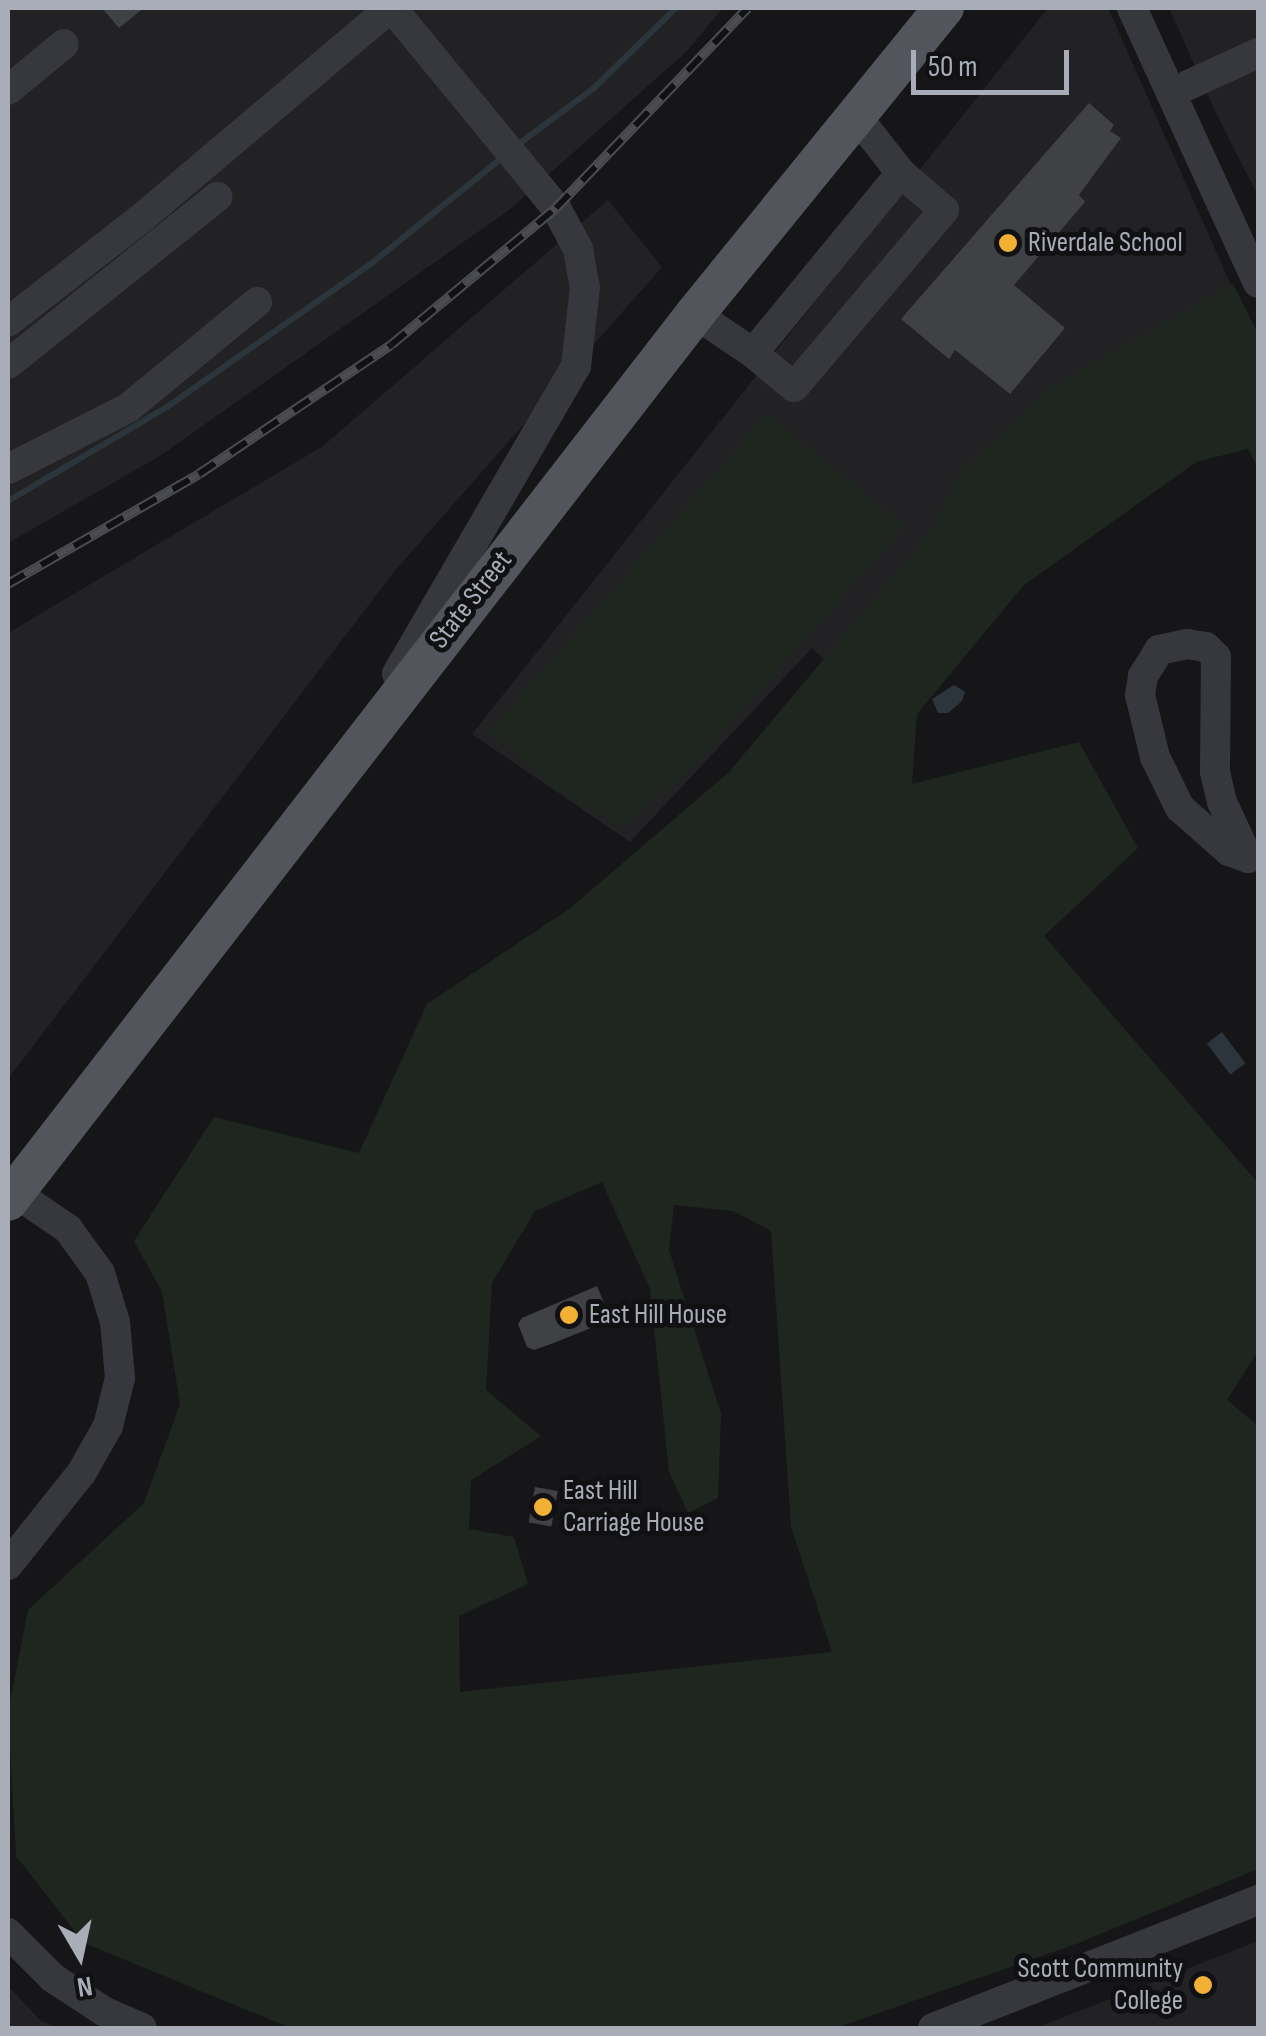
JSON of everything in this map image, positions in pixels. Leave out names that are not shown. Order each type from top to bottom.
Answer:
[{"type":"main road","name":"State Street","points":[[9,1194],[854,112],[944,8]]},
{"type":"street","points":[[8,322],[144,216],[391,8],[556,208],[578,249],[585,287],[584,324],[576,366],[357,746]]},
{"type":"street","points":[[1132,8],[1258,283]]},
{"type":"street","points":[[8,90],[64,44]]},
{"type":"street","points":[[1171,93],[1258,53]]},
{"type":"street","points":[[695,314],[794,386],[944,210],[901,173],[854,112]]},
{"type":"street","points":[[752,353],[901,173]]},
{"type":"street","points":[[8,364],[217,197]]},
{"type":"street","points":[[8,470],[128,408],[190,362],[208,340],[257,302]]},
{"type":"street","points":[[1187,644],[1206,647],[1216,657],[1215,772],[1222,802],[1253,865],[1230,851],[1180,808],[1164,780],[1140,694],[1143,676],[1159,650],[1187,644]]},
{"type":"street","points":[[8,1565],[82,1472],[108,1426],[120,1378],[116,1322],[100,1272],[68,1229],[9,1194]]},
{"type":"street","points":[[933,2028],[1258,1900]]},
{"type":"street","points":[[8,1933],[53,1978],[105,2012],[142,2028]]},
{"type":"shaded area","points":[[8,8],[723,8],[687,51],[509,210],[160,456],[8,543]]},
{"type":"shaded area","points":[[1048,8],[1108,8],[1258,346],[832,667],[812,648],[630,842],[472,734]]},
{"type":"shaded area","points":[[1169,8],[1258,8],[1258,196],[1214,109]]},
{"type":"shaded area","points":[[608,200],[662,267],[393,573],[8,1079],[8,633],[323,446]]},
{"type":"shaded area","points":[[1233,284],[1258,334],[1258,469],[1248,449],[1196,462],[1024,585],[917,714],[912,784],[1079,742],[1138,848],[1044,936],[1258,1183],[1258,1351],[1227,1400],[1258,1426],[1258,1869],[1076,1944],[836,2028],[291,2028],[84,1943],[16,1856],[8,1712],[28,1610],[144,1503],[180,1404],[162,1292],[134,1241],[214,1117],[359,1153],[427,1004],[569,909],[729,772],[932,530],[961,470],[1055,385]],"holes":[[[602,1182],[650,1289],[669,1472],[688,1513],[718,1498],[721,1414],[669,1250],[674,1205],[733,1211],[771,1231],[791,1527],[832,1652],[460,1692],[459,1616],[528,1584],[514,1537],[469,1529],[471,1480],[541,1436],[486,1390],[492,1283],[535,1211]]]},
{"type":"shaded area","points":[[767,414],[905,526],[689,771],[622,827],[556,790],[489,731]]},
{"type":"shaded area","points":[[954,685],[965,692],[962,701],[948,713],[938,713],[932,699]]},
{"type":"shaded area","points":[[1222,1032],[1245,1063],[1230,1075],[1207,1043]]},
{"type":"shaded area","name":"Scott Community College","points":[[1258,1941],[1258,2028],[1036,2028]]},
{"type":"shaded area","points":[[8,1986],[41,2021],[58,2028],[8,2028]]},
{"type":"building","points":[[102,8],[144,8],[119,28]]},
{"type":"building","name":"Riverdale School","points":[[1089,103],[1114,125],[1110,131],[1121,138],[1079,195],[1085,202],[1014,285],[1065,328],[1010,394],[955,350],[949,359],[901,319]]},
{"type":"building","name":"East Hill House","points":[[597,1286],[611,1320],[534,1350],[527,1347],[518,1324],[522,1318]]},
{"type":"building","name":"East Hill Carriage House","points":[[535,1487],[558,1491],[551,1526],[529,1522]]},
{"type":"waterway","points":[[516,146],[594,88],[676,8]]},
{"type":"waterway","points":[[8,501],[167,407],[372,263],[503,157]]},
{"type":"railway","points":[[8,584],[199,474],[391,345],[556,208],[748,8]]},
{"type":"place","name":"Riverdale School","points":[[1008,243]]},
{"type":"place","name":"East Hill House","points":[[569,1315]]},
{"type":"place","name":"East Hill Carriage House","points":[[543,1507]]},
{"type":"place","name":"Scott Community College","points":[[1203,1985]]}]
